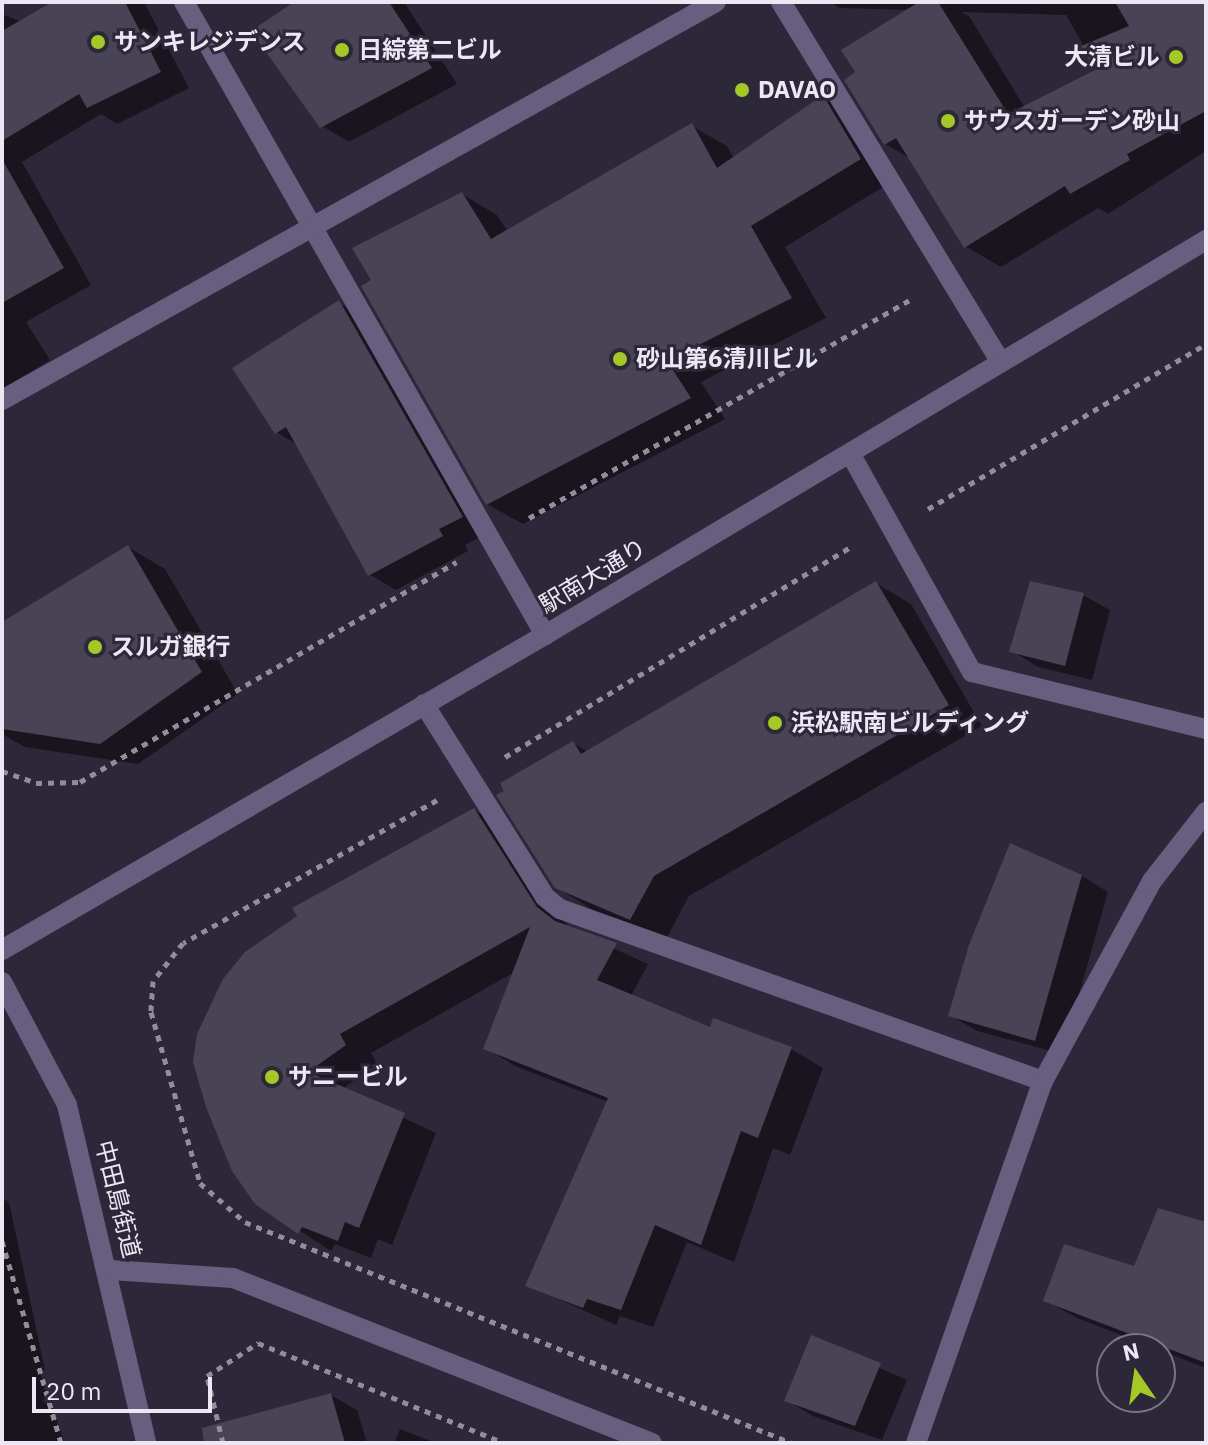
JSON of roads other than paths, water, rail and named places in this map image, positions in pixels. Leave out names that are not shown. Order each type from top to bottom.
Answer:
[{"type":"street","points":[[184,2],[545,635]]},
{"type":"street","points":[[2,400],[309,225],[716,2]]},
{"type":"street","points":[[781,2],[1000,361]]},
{"type":"street","name":"駅南大通り","points":[[2,950],[545,635],[1206,240]]},
{"type":"street","points":[[850,453],[972,672],[1206,729]]},
{"type":"street","points":[[424,704],[545,897],[560,909],[1043,1081]]},
{"type":"street","points":[[916,1443],[1043,1081],[1152,881],[1206,812]]},
{"type":"street","name":"中田島街道","points":[[2,982],[67,1105],[110,1270],[146,1443]]},
{"type":"street","points":[[110,1270],[233,1278],[652,1443]]},
{"type":"place","name":"サンキレジデンス","points":[[98,42]]},
{"type":"place","name":"日綜第二ビル","points":[[342,50]]},
{"type":"place","name":"大清ビル","points":[[1176,57]]},
{"type":"place","name":"DAVAO","points":[[742,90]]},
{"type":"place","name":"サウスガーデン砂山","points":[[948,121]]},
{"type":"place","name":"砂山第6清川ビル","points":[[620,359]]},
{"type":"place","name":"スルガ銀行","points":[[95,647]]},
{"type":"place","name":"浜松駅南ビルディング","points":[[775,723]]},
{"type":"place","name":"サニービル","points":[[272,1077]]}]
